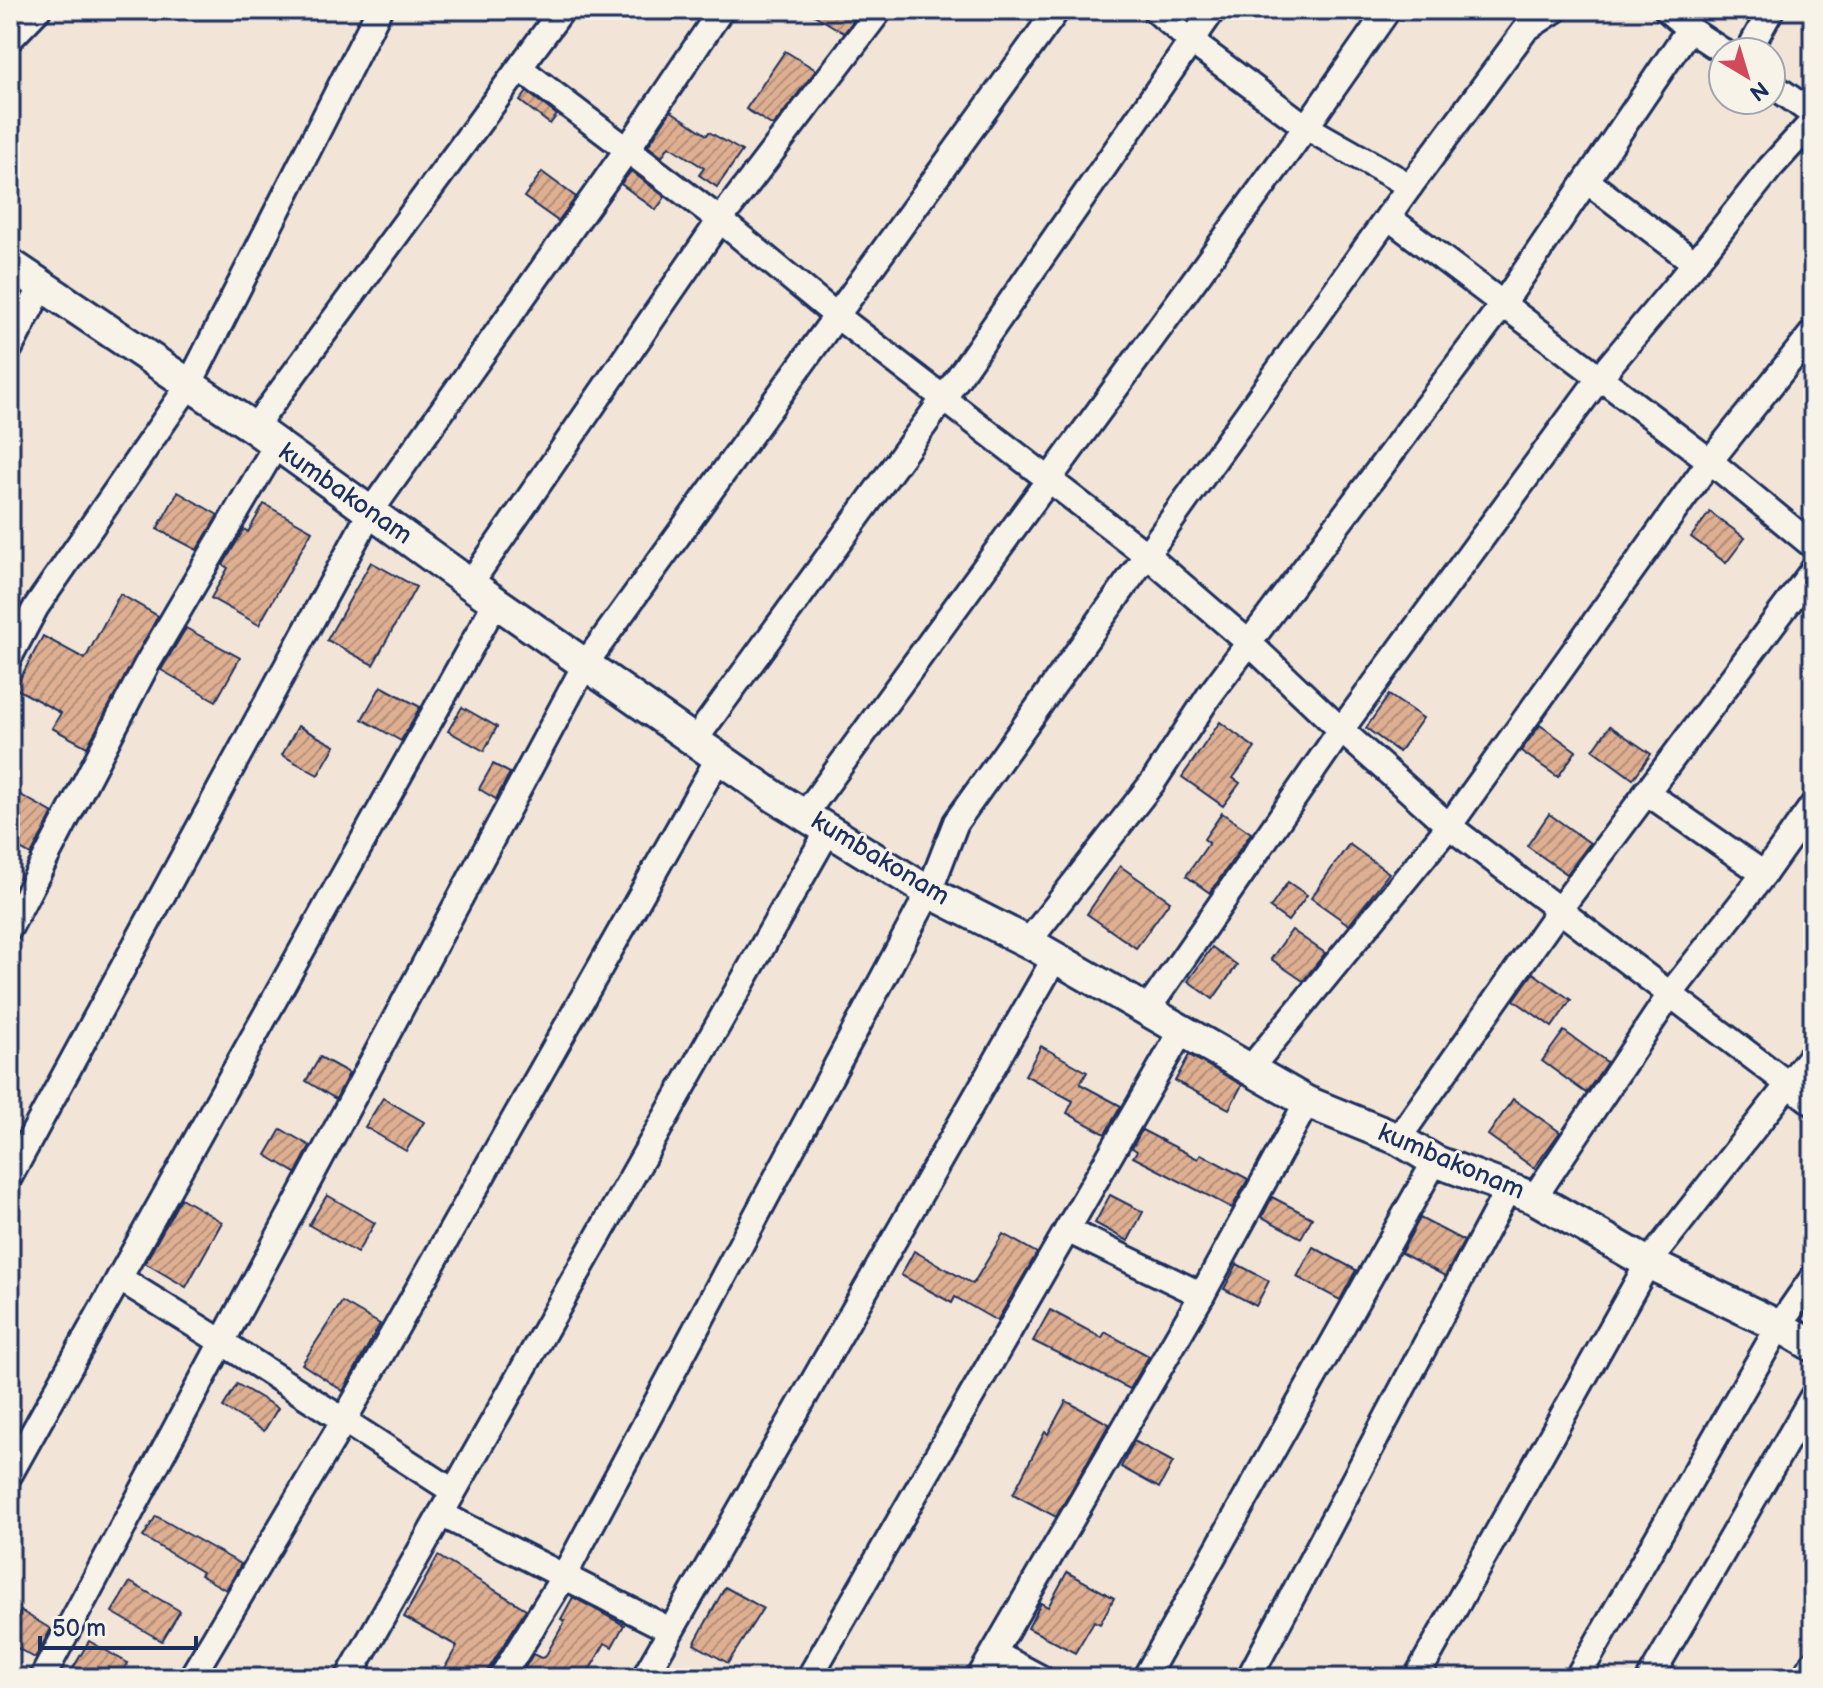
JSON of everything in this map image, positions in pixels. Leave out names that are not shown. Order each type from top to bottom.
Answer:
[{"type":"street","points":[[10,39],[38,10]]},
{"type":"street","points":[[10,656],[36,607],[189,385],[379,10]]},
{"type":"street","points":[[10,927],[265,437],[562,10]]},
{"type":"street","points":[[10,1176],[371,511],[627,150],[721,10]]},
{"type":"street","points":[[470,584],[720,220],[880,10]]},
{"type":"street","points":[[42,1678],[586,663],[1057,10]]},
{"type":"street","points":[[1155,10],[1192,42],[1306,127],[1410,186]]},
{"type":"street","points":[[191,1678],[343,1422],[707,749],[944,398],[1213,10]]},
{"type":"street","points":[[348,1678],[441,1514],[817,821],[1049,482],[1388,10]]},
{"type":"street","points":[[501,1678],[564,1576],[929,892],[956,822],[1410,186],[1526,29],[1555,10]]},
{"type":"street","points":[[1667,10],[1707,41]]},
{"type":"street","points":[[1757,36],[1771,10]]},
{"type":"street","points":[[1028,942],[1153,782],[1248,642],[1503,304],[1689,29]]},
{"type":"street","points":[[521,69],[720,220],[837,316],[1148,556],[1248,642],[1449,826],[1813,1103]]},
{"type":"street","points":[[1787,95],[1813,114]]},
{"type":"street","points":[[1146,1012],[1341,730],[1600,377],[1770,168],[1813,121]]},
{"type":"street","points":[[1587,181],[1695,263]]},
{"type":"street","points":[[1388,217],[1710,461],[1813,546]]},
{"type":"street","name":"kumbakonam","points":[[10,264],[265,437],[775,797],[929,892],[1028,942],[1307,1102],[1398,1139],[1435,1161],[1521,1192],[1648,1263],[1779,1326],[1813,1346]]},
{"type":"street","points":[[10,348],[42,286]]},
{"type":"street","points":[[1249,1070],[1449,826],[1710,461],[1813,332]]},
{"type":"street","points":[[1398,1139],[1559,910],[1813,570]]},
{"type":"street","points":[[10,1474],[497,600]]},
{"type":"street","points":[[1646,792],[1764,874]]},
{"type":"street","points":[[1249,1678],[1521,1192],[1764,874],[1813,805]]},
{"type":"street","points":[[644,1678],[1055,958]]},
{"type":"street","points":[[809,1678],[1181,1032]]},
{"type":"street","points":[[1416,1678],[1648,1263],[1813,1053]]},
{"type":"street","points":[[979,1678],[1202,1295],[1307,1102]]},
{"type":"street","points":[[1145,1678],[1435,1161]]},
{"type":"street","points":[[1067,1230],[1202,1295]]},
{"type":"street","points":[[1577,1678],[1779,1326],[1813,1277]]},
{"type":"street","points":[[119,1278],[453,1491]]},
{"type":"street","points":[[1650,1678],[1813,1396]]},
{"type":"street","points":[[441,1514],[670,1630]]},
{"type":"street","points":[[994,1653],[1041,1678]]},
{"type":"street","points":[[1804,1678],[1813,1663]]},
{"type":"building","points":[[806,10],[861,10],[844,33]]},
{"type":"building","points":[[785,51],[816,70],[773,126],[746,109]]},
{"type":"building","points":[[527,92],[557,115],[550,124],[520,101]]},
{"type":"building","points":[[671,111],[707,135],[709,132],[742,151],[717,187],[699,175],[704,168],[669,146],[662,157],[648,146]]},
{"type":"building","points":[[631,171],[665,197],[656,210],[621,184]]},
{"type":"building","points":[[542,172],[576,197],[558,221],[524,197]]},
{"type":"building","points":[[178,492],[218,515],[197,550],[157,529]]},
{"type":"building","points":[[264,504],[312,531],[259,625],[211,598],[228,568],[223,565],[244,529],[248,532]]},
{"type":"building","points":[[1710,512],[1745,538],[1726,563],[1691,537]]},
{"type":"building","points":[[371,562],[416,587],[373,665],[327,640]]},
{"type":"building","points":[[120,594],[158,616],[87,747],[52,728],[61,713],[15,688],[43,636],[85,659]]},
{"type":"building","points":[[186,628],[240,658],[216,701],[161,670]]},
{"type":"building","points":[[381,686],[420,707],[401,741],[362,719]]},
{"type":"building","points":[[1389,695],[1423,718],[1399,752],[1366,728]]},
{"type":"building","points":[[462,707],[497,727],[484,751],[448,731]]},
{"type":"building","points":[[1220,722],[1255,748],[1233,778],[1240,783],[1223,806],[1182,777]]},
{"type":"building","points":[[1540,725],[1576,751],[1558,777],[1521,751]]},
{"type":"building","points":[[298,726],[335,746],[318,775],[282,755]]},
{"type":"building","points":[[1610,726],[1651,754],[1633,779],[1593,750]]},
{"type":"building","points":[[493,764],[510,773],[496,799],[479,789]]},
{"type":"building","points":[[10,789],[53,813],[31,855],[10,843]]},
{"type":"building","points":[[1222,813],[1251,833],[1210,893],[1186,876],[1209,843],[1204,839]]},
{"type":"building","points":[[1549,814],[1590,843],[1567,874],[1527,846]]},
{"type":"building","points":[[1349,844],[1389,873],[1349,925],[1311,898]]},
{"type":"building","points":[[1120,866],[1170,901],[1136,948],[1087,914]]},
{"type":"building","points":[[1288,882],[1307,895],[1288,921],[1270,908]]},
{"type":"building","points":[[1292,930],[1325,953],[1303,981],[1271,959]]},
{"type":"building","points":[[1212,947],[1237,965],[1213,999],[1188,981]]},
{"type":"building","points":[[1533,973],[1571,1000],[1552,1027],[1514,1000]]},
{"type":"building","points":[[1564,1031],[1607,1062],[1586,1093],[1542,1061]]},
{"type":"building","points":[[1041,1046],[1087,1072],[1080,1084],[1121,1106],[1105,1134],[1067,1113],[1073,1101],[1025,1075]]},
{"type":"building","points":[[1189,1055],[1242,1085],[1229,1109],[1175,1081]]},
{"type":"building","points":[[320,1057],[349,1073],[336,1099],[306,1081]]},
{"type":"building","points":[[383,1098],[424,1122],[406,1151],[365,1127]]},
{"type":"building","points":[[1513,1099],[1560,1132],[1534,1168],[1488,1135]]},
{"type":"building","points":[[281,1129],[310,1146],[296,1173],[266,1155]]},
{"type":"building","points":[[1142,1130],[1198,1159],[1201,1154],[1248,1179],[1232,1208],[1133,1157],[1137,1151],[1132,1148]]},
{"type":"building","points":[[327,1195],[375,1223],[357,1253],[309,1225]]},
{"type":"building","points":[[1110,1195],[1143,1212],[1128,1241],[1095,1223]]},
{"type":"building","points":[[1272,1197],[1312,1218],[1301,1238],[1262,1217]]},
{"type":"building","points":[[181,1198],[222,1222],[186,1287],[145,1263]]},
{"type":"building","points":[[1420,1218],[1464,1241],[1445,1276],[1401,1253]]},
{"type":"building","points":[[1003,1234],[1037,1253],[997,1321],[955,1297],[952,1303],[901,1275],[914,1251],[973,1284]]},
{"type":"building","points":[[1313,1247],[1356,1270],[1340,1300],[1297,1277]]},
{"type":"building","points":[[1237,1264],[1269,1281],[1256,1306],[1224,1289]]},
{"type":"building","points":[[342,1302],[380,1324],[343,1391],[302,1364]]},
{"type":"building","points":[[1050,1310],[1102,1338],[1105,1332],[1149,1356],[1130,1389],[1033,1341]]},
{"type":"building","points":[[237,1384],[278,1408],[264,1431],[223,1407]]},
{"type":"building","points":[[1066,1401],[1109,1424],[1056,1517],[1013,1494],[1045,1432],[1048,1434]]},
{"type":"building","points":[[1134,1441],[1173,1462],[1159,1488],[1121,1467]]},
{"type":"building","points":[[156,1516],[241,1564],[226,1590],[143,1537]]},
{"type":"building","points":[[438,1556],[526,1609],[486,1678],[439,1678],[457,1646],[404,1617]]},
{"type":"building","points":[[1067,1572],[1114,1598],[1100,1624],[1094,1621],[1075,1653],[1028,1628],[1041,1603],[1048,1607]]},
{"type":"building","points":[[130,1582],[180,1611],[162,1641],[112,1612]]},
{"type":"building","points":[[725,1587],[763,1608],[728,1663],[694,1644]]},
{"type":"building","points":[[573,1597],[624,1625],[612,1647],[605,1643],[585,1678],[519,1678],[533,1654],[545,1657],[565,1621],[561,1619]]},
{"type":"building","points":[[21,1611],[51,1629],[35,1658],[10,1644],[10,1629]]},
{"type":"building","points":[[89,1641],[128,1663],[119,1678],[86,1678],[72,1670]]}]
